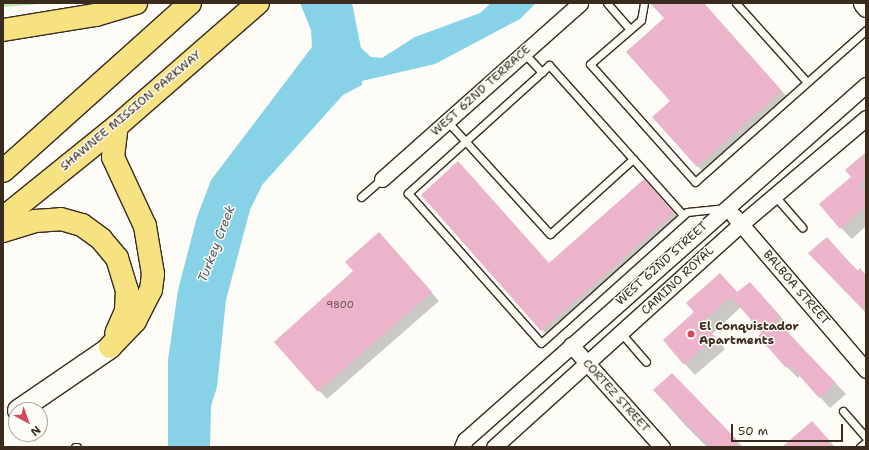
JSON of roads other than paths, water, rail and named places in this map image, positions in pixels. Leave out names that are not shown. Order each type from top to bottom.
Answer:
[{"type":"highway","points":[[3,30],[96,16],[136,3]]},
{"type":"highway","points":[[3,171],[190,3]]},
{"type":"highway","name":"SHAWNEE MISSION PARKWAY","points":[[3,218],[117,126],[258,3]]},
{"type":"highway","points":[[110,347],[135,321],[151,290],[153,274],[145,226],[113,157],[117,126]]},
{"type":"highway","points":[[3,231],[35,221],[61,219],[82,225],[101,239],[117,258],[127,290],[126,311],[110,347]]},
{"type":"main road","points":[[30,402],[110,347]]},
{"type":"street","name":"WEST 62ND TERRACE","points":[[382,179],[580,3]]},
{"type":"street","points":[[862,3],[866,7]]},
{"type":"street","name":"WEST 62ND STREET","points":[[462,447],[465,440],[571,345],[866,85]]},
{"type":"street","name":"CAMINO ROYAL","points":[[494,447],[740,224],[866,118]]},
{"type":"street","name":"BALBOA STREET","points":[[726,207],[866,370]]},
{"type":"street","name":"CORTEZ STREET","points":[[571,345],[662,447]]},
{"type":"lane","points":[[606,3],[630,29]]},
{"type":"lane","points":[[644,3],[641,20],[590,64],[695,182],[866,30]]},
{"type":"lane","points":[[736,3],[807,82]]},
{"type":"lane","points":[[524,53],[542,72]]},
{"type":"lane","points":[[684,215],[549,65],[408,193],[541,343],[684,215],[726,207]]},
{"type":"lane","points":[[448,121],[550,234],[633,159]]},
{"type":"lane","points":[[361,197],[382,179]]},
{"type":"lane","points":[[774,195],[802,228]]},
{"type":"lane","points":[[621,333],[646,362]]},
{"type":"lane","points":[[842,411],[866,437]]},
{"type":"lane","points":[[860,447],[866,442]]},
{"type":"water","name":"Turkey Creek","points":[[300,3],[352,3],[361,48],[371,57],[382,58],[415,37],[480,13],[491,3],[536,3],[520,19],[435,64],[362,81],[362,85],[343,95],[262,185],[250,210],[226,300],[217,387],[211,406],[210,447],[168,447],[168,360],[178,290],[197,217],[211,180],[312,47],[311,30]]},
{"type":"place","name":"El Conquistador Apartments","points":[[691,334]]}]
